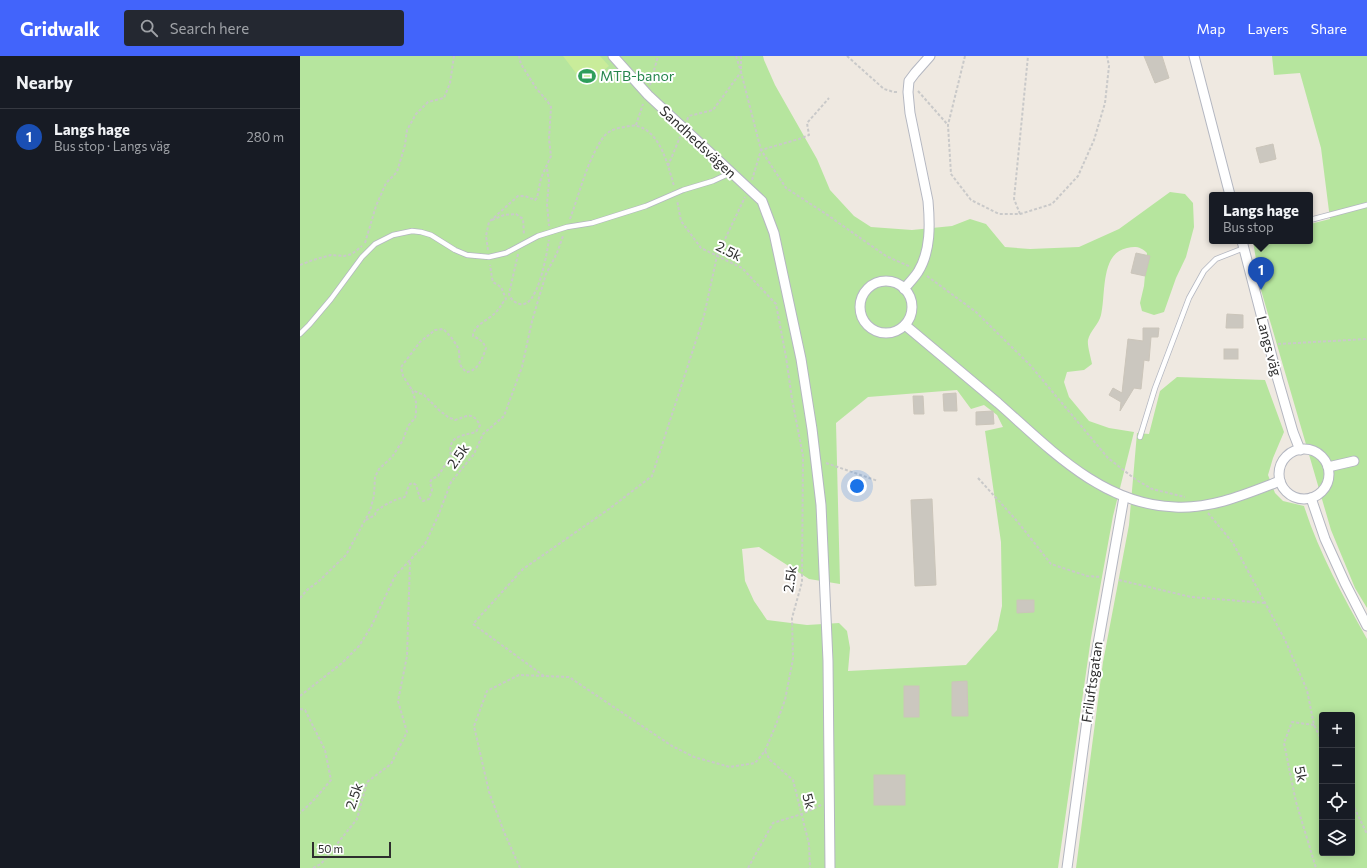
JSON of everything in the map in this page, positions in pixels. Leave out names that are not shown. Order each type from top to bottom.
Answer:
[{"type":"street","name":"Sandhedsvägen","points":[[613,56],[648,95],[731,171],[762,202],[774,233],[801,359],[821,505],[828,661],[830,868]]},
{"type":"street","points":[[904,289],[918,271],[924,260],[928,242],[929,215],[927,194],[908,102],[908,92],[910,81],[930,56]]},
{"type":"street","points":[[1194,56],[1229,192]]},
{"type":"street","name":"Langs väg","points":[[1243,244],[1291,426],[1300,450]]},
{"type":"street","points":[[885,282],[894,283],[904,289],[909,296],[912,307],[909,319],[905,325],[890,333],[882,333],[867,325],[862,318],[860,306],[862,297],[866,290],[877,283],[885,282]]},
{"type":"street","points":[[905,325],[1071,467],[1104,488],[1124,497],[1162,506],[1200,506],[1236,498],[1280,481]]},
{"type":"street","points":[[1300,450],[1316,452],[1323,458],[1328,467],[1326,486],[1320,494],[1311,498],[1299,499],[1291,495],[1284,489],[1280,481],[1280,469],[1283,461],[1289,454],[1300,450]]},
{"type":"street","points":[[1328,467],[1354,461]]},
{"type":"street","name":"Friluftsgatan","points":[[1067,868],[1095,661],[1124,497]]},
{"type":"street","points":[[1311,498],[1325,539],[1367,626]]},
{"type":"lane","points":[[300,334],[310,325],[331,299],[362,257],[375,244],[393,235],[412,231],[421,232],[431,235],[455,250],[467,255],[489,257],[506,253],[538,236],[567,227],[592,223],[646,206],[683,190],[714,181],[731,171]]},
{"type":"lane","points":[[1313,219],[1367,205]]},
{"type":"lane","points":[[1140,437],[1165,360],[1189,298],[1204,271],[1216,259],[1243,244]]},
{"type":"path","points":[[300,265],[331,254],[344,256],[352,254],[365,243],[376,206],[386,183],[397,172],[407,130],[416,114],[428,102],[444,98],[450,83],[454,56]]},
{"type":"path","points":[[300,598],[308,588],[318,582],[346,555],[372,505],[375,478],[379,469],[392,457],[403,440],[408,426],[416,415],[416,402],[412,390],[403,376],[401,367],[420,342],[435,330],[443,329],[459,351],[458,359],[462,368],[466,372],[473,370],[481,360],[486,348],[479,338],[473,336],[473,333],[479,324],[492,316],[506,299],[501,287],[493,282],[492,278],[486,236],[489,222],[518,196],[525,196],[535,200],[537,198],[541,178],[550,156],[550,108],[548,102],[536,88],[521,64],[519,56]]},
{"type":"path","points":[[636,125],[643,104],[648,95],[658,56]]},
{"type":"path","points":[[736,56],[761,150],[786,188],[886,256],[918,271],[976,312],[1030,365],[1108,458],[1135,479],[1152,488],[1182,496],[1200,506],[1212,517],[1233,543],[1285,640],[1307,690],[1314,725],[1319,735]]},
{"type":"path","points":[[668,167],[688,116],[713,110],[741,72],[741,56]]},
{"type":"path","points":[[847,56],[884,89],[894,92],[908,92]]},
{"type":"path","points":[[965,56],[948,125],[951,174],[971,200],[999,214],[1020,214],[1052,204],[1078,176],[1094,140],[1105,103],[1109,66],[1107,56]]},
{"type":"path","points":[[1020,214],[1014,199],[1028,56]]},
{"type":"path","points":[[910,81],[948,125]]},
{"type":"path","points":[[761,150],[809,135],[807,123],[829,98]]},
{"type":"path","name":"2.5k","points":[[313,868],[321,864],[357,819],[367,782],[391,764],[407,732],[398,701],[407,656],[410,559],[425,544],[451,482],[474,454],[482,434],[504,416],[522,368],[532,321],[546,274],[557,253],[580,193],[589,164],[603,138],[615,128],[636,125],[649,131],[664,154],[676,194],[681,221],[701,248],[742,268],[776,304],[803,456],[802,582],[792,618],[792,660],[785,700],[765,751],[754,763],[730,767],[694,757],[672,746],[569,677],[519,675],[487,691],[474,726],[489,792],[504,832],[520,868]]},
{"type":"path","points":[[544,676],[474,624],[522,569],[609,509],[652,476],[704,316],[717,256],[749,189],[761,150]]},
{"type":"path","points":[[1269,344],[1367,339]]},
{"type":"path","points":[[365,521],[375,515],[376,511],[385,505],[406,496],[410,484],[416,484],[420,498],[423,501],[429,499],[432,490],[430,482],[438,476],[451,456],[450,449],[452,442],[459,436],[476,432],[480,425],[474,416],[469,415],[455,420],[448,417],[424,395],[412,390]]},
{"type":"path","points":[[816,460],[878,481]]},
{"type":"path","points":[[300,696],[342,663],[359,646],[371,627],[395,576],[410,559]]},
{"type":"path","name":"2.5k","points":[[300,708],[305,710],[324,750],[331,780],[313,801],[300,813]]},
{"type":"path","name":"5k","points":[[1314,725],[1292,722],[1284,743],[1296,802],[1316,868]]},
{"type":"path","name":"5k","points":[[765,751],[770,760],[794,780],[809,844],[810,868]]},
{"type":"path","points":[[748,868],[773,823],[802,814],[830,801]]},
{"type":"path","points":[[1355,809],[1367,834]]},
{"type":"green space","points":[[300,56],[763,56],[775,85],[817,159],[830,190],[854,216],[871,227],[912,230],[952,226],[970,219],[986,224],[1005,247],[1030,249],[1079,247],[1119,229],[1170,192],[1185,194],[1193,203],[1194,227],[1186,257],[1176,278],[1164,312],[1154,315],[1142,311],[1140,303],[1144,286],[1147,253],[1143,249],[1136,247],[1118,251],[1108,266],[1101,315],[1088,340],[1092,364],[1084,370],[1067,372],[1064,382],[1069,397],[1089,421],[1109,428],[1134,432],[1113,516],[1091,638],[1058,868],[300,868]],"holes":[[[957,390],[971,409],[984,405],[997,415],[1003,427],[985,431],[1001,542],[1002,606],[997,630],[966,665],[848,671],[850,648],[847,631],[839,623],[807,625],[767,620],[754,601],[745,581],[742,549],[759,547],[809,579],[840,584],[836,423],[868,397]]]},
{"type":"green space","name":"MTB-banor","points":[[563,56],[600,56],[609,66],[585,85]]},
{"type":"green space","points":[[1272,56],[1367,56],[1367,608],[1355,588],[1331,530],[1261,290],[1253,244],[1313,244],[1313,223],[1330,219],[1321,148],[1300,73],[1274,75]]},
{"type":"green space","points":[[1177,377],[1265,380],[1284,432],[1273,458],[1268,475],[1275,493],[1283,501],[1304,506],[1324,557],[1367,639],[1367,868],[1076,868],[1103,662],[1129,525],[1137,433],[1149,434],[1160,391]]},
{"type":"building","points":[[1144,56],[1162,56],[1169,78],[1155,83]]},
{"type":"building","points":[[1273,144],[1276,159],[1260,163],[1256,148]]},
{"type":"building","points":[[1136,253],[1150,256],[1145,276],[1131,273]]},
{"type":"building","points":[[1227,314],[1243,315],[1243,328],[1226,328]]},
{"type":"building","points":[[1143,328],[1159,328],[1158,337],[1151,337],[1149,361],[1144,360],[1141,389],[1134,388],[1120,411],[1121,402],[1109,395],[1113,388],[1122,393],[1128,339],[1143,341]]},
{"type":"building","points":[[1224,349],[1238,349],[1238,359],[1224,359]]},
{"type":"building","points":[[956,393],[957,411],[944,411],[943,394]]},
{"type":"building","points":[[913,396],[923,396],[924,414],[914,414]]},
{"type":"building","points":[[993,411],[994,424],[976,425],[976,412]]},
{"type":"building","points":[[932,499],[936,585],[915,586],[911,500]]},
{"type":"building","points":[[1017,600],[1034,600],[1034,612],[1017,613]]},
{"type":"building","points":[[967,681],[968,716],[952,716],[952,682]]},
{"type":"building","points":[[904,686],[919,686],[919,717],[904,717]]},
{"type":"building","points":[[874,775],[905,775],[905,805],[874,805]]},
{"type":"place","name":"MTB-banor","points":[[587,76]]},
{"type":"place","name":"Langs hage","points":[[1261,290]]}]
